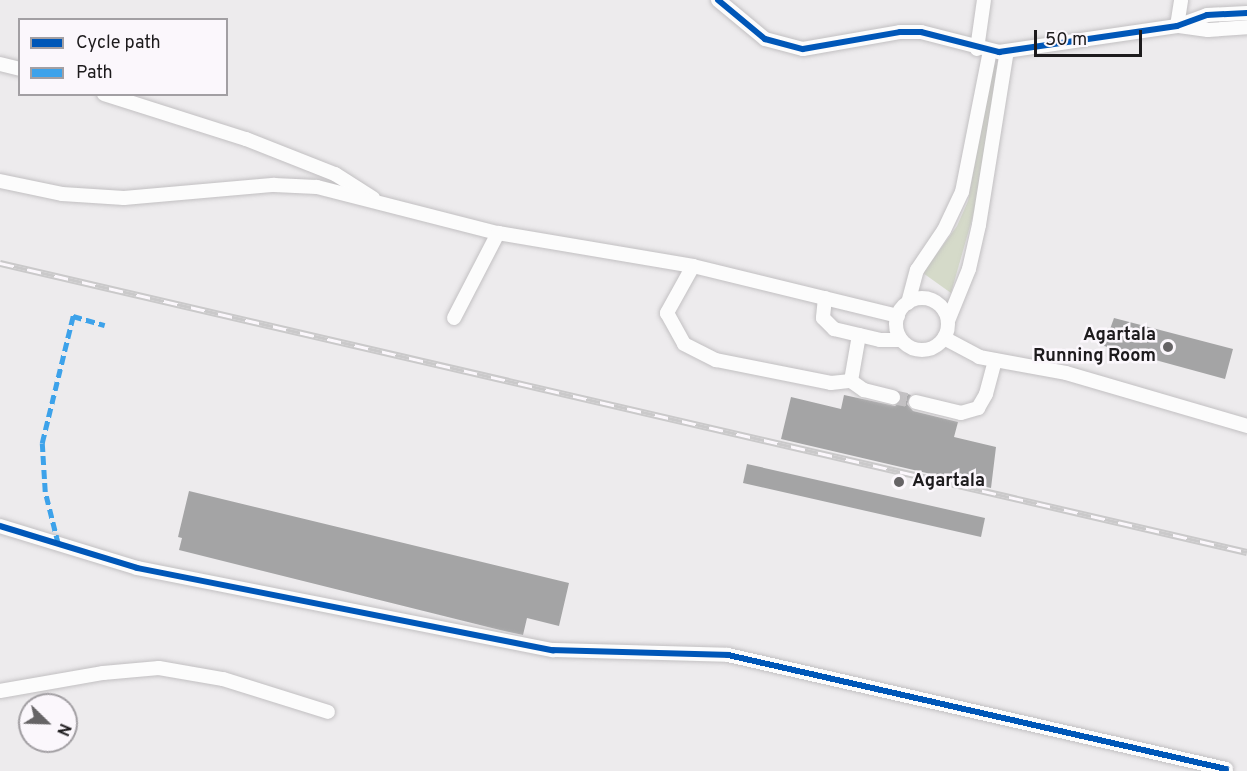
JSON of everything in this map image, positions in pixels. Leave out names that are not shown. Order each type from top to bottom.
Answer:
[{"type":"street","points":[[718,0],[743,25],[783,46],[821,49],[900,32],[942,37],[984,50],[1006,51],[1177,26],[1207,15],[1247,13]]},
{"type":"street","points":[[901,340],[898,316],[908,303],[914,276],[962,192],[984,50],[984,0]]},
{"type":"street","points":[[1177,26],[1181,0]]},
{"type":"street","points":[[1177,26],[1208,30],[1247,27]]},
{"type":"street","points":[[825,298],[822,310],[827,324],[859,335],[901,340],[922,350],[930,349],[944,338],[948,321],[965,279],[979,225],[1006,51]]},
{"type":"street","points":[[0,64],[18,68]]},
{"type":"street","points":[[110,96],[257,144],[334,174],[378,202]]},
{"type":"street","points":[[0,181],[63,194],[124,198],[274,185],[317,187],[498,233],[693,266],[898,316]]},
{"type":"street","points":[[454,318],[498,233]]},
{"type":"street","points":[[693,266],[667,313],[684,344],[716,360],[831,383],[851,381],[864,390],[893,397]]},
{"type":"street","points":[[908,303],[916,299],[933,301],[948,321]]},
{"type":"street","points":[[851,381],[859,335]]},
{"type":"street","points":[[944,338],[968,354],[1066,373],[1247,426]]},
{"type":"street","points":[[916,402],[961,413],[978,408],[986,394],[994,360]]},
{"type":"street","points":[[0,526],[137,568],[553,650],[728,655],[1226,769]]},
{"type":"street","points":[[0,691],[103,673],[159,668],[223,679],[328,712]]},
{"type":"green space","points":[[997,64],[976,205],[951,293],[923,273],[957,226],[968,201],[992,66]]},
{"type":"building","name":"Agartala Running Room","points":[[1114,318],[1233,349],[1225,379],[1104,346]]},
{"type":"building","points":[[900,392],[911,395],[907,404],[913,411],[958,422],[954,437],[996,447],[991,488],[781,439],[791,397],[841,409],[844,395],[895,406],[902,400]]},
{"type":"building","points":[[747,464],[985,518],[981,537],[743,483]]},
{"type":"building","points":[[189,491],[569,583],[559,626],[527,618],[523,635],[179,550],[182,538],[178,537]]},
{"type":"tunnel","points":[[893,397],[916,402]]},
{"type":"railway","points":[[0,263],[1247,552]]},
{"type":"marked path","points":[[58,544],[45,492],[42,443],[73,316],[105,325]]},
{"type":"cycle path","points":[[718,0],[765,39],[803,49],[900,32],[921,32],[999,52],[1177,26],[1207,15],[1247,13]]},
{"type":"cycle path","points":[[0,526],[137,568],[553,650],[728,655],[1226,769]]},
{"type":"place","name":"Agartala Running Room","points":[[1168,347]]},
{"type":"place","name":"Agartala","points":[[899,482]]}]
